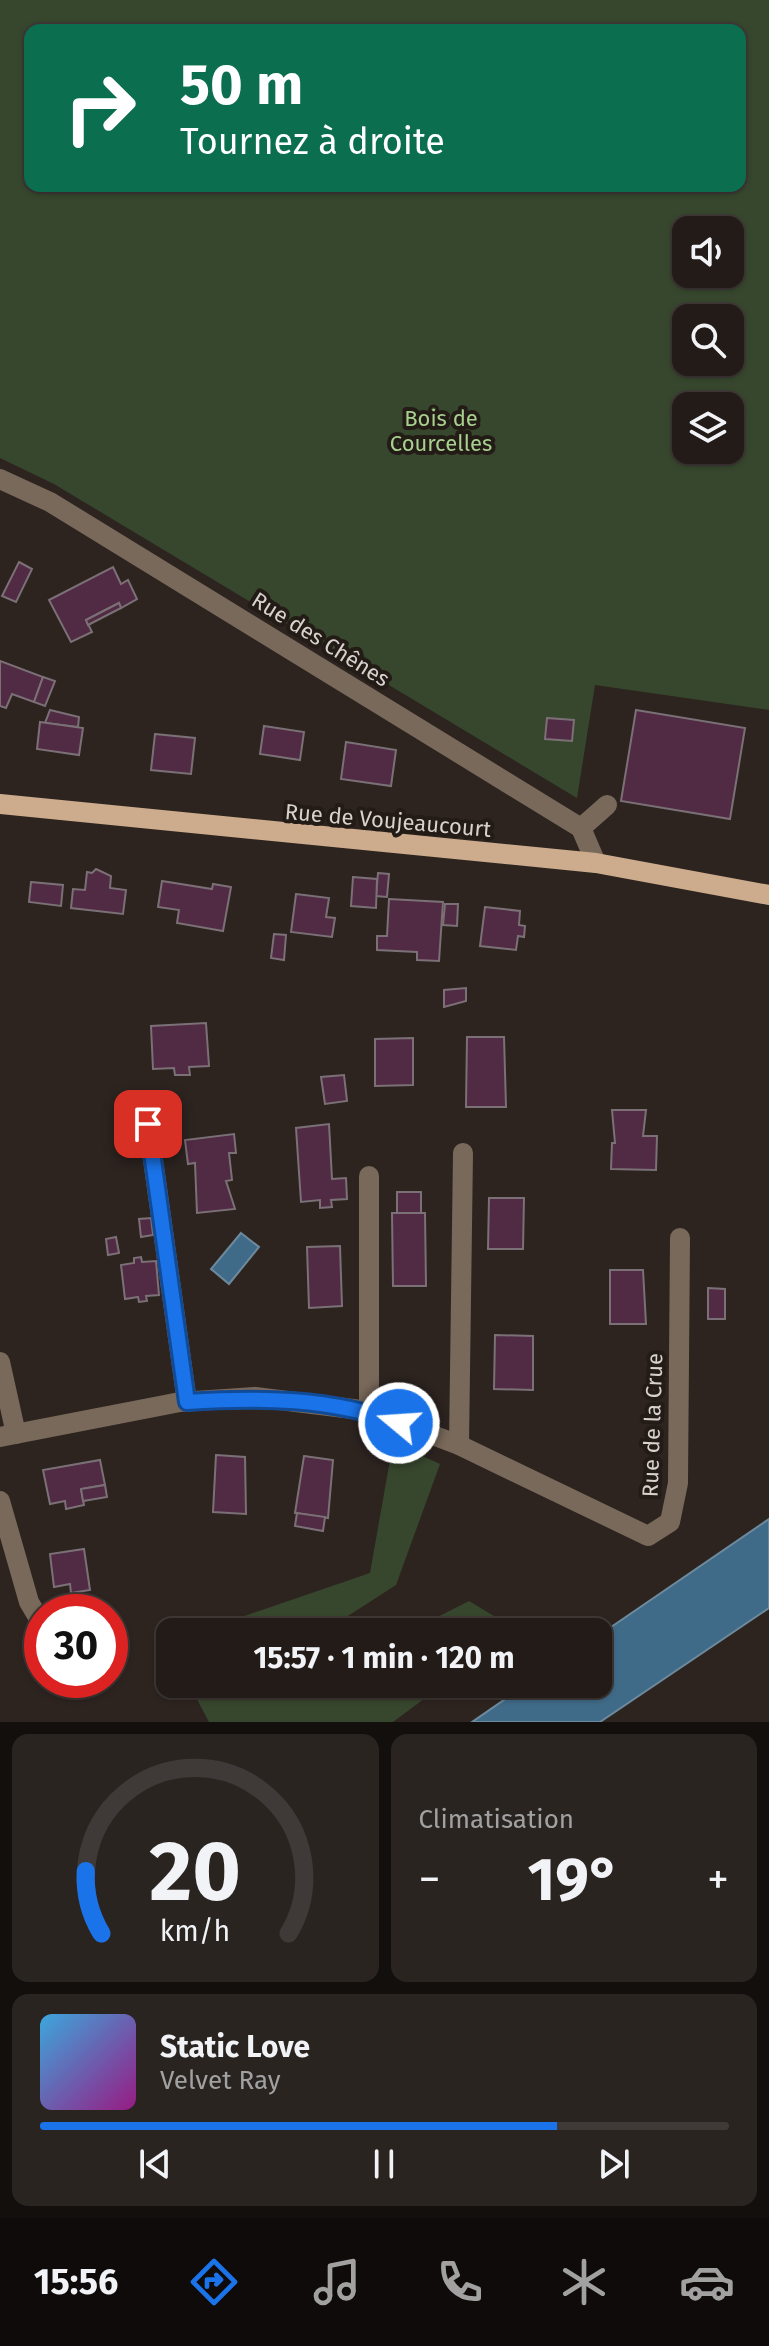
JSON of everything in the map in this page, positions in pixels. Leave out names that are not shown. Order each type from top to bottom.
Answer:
[{"type":"main road","name":"Rue de Voujeaucourt","points":[[0,804],[596,863],[769,895]]},
{"type":"street","name":"Rue des Chênes","points":[[0,479],[50,502],[581,828]]},
{"type":"street","points":[[596,863],[581,828],[607,805]]},
{"type":"street","points":[[148,1124],[187,1402]]},
{"type":"street","points":[[459,1445],[463,1153]]},
{"type":"street","points":[[369,1176],[369,1411]]},
{"type":"street","name":"Rue de la Crue","points":[[8,1436],[187,1402],[255,1397],[369,1411],[459,1445],[648,1536],[670,1522],[678,1483],[680,1238]]},
{"type":"street","points":[[0,1362],[8,1436]]},
{"type":"street","points":[[0,1501],[27,1594]]},
{"type":"green space","name":"Bois de Courcelles","points":[[0,0],[769,0],[769,710],[595,685],[577,798],[54,484],[0,458]]},
{"type":"green space","points":[[393,1443],[440,1464],[396,1585],[345,1618],[239,1618],[370,1573]]},
{"type":"green space","points":[[469,1601],[497,1618],[436,1618]]},
{"type":"green space","points":[[196,1698],[425,1698],[393,1722],[209,1722]]},
{"type":"water","points":[[241,1233],[259,1247],[229,1284],[211,1269]]},
{"type":"water","points":[[769,1519],[769,1608],[600,1722],[472,1722],[507,1698],[612,1698],[612,1626]]},
{"type":"building","points":[[19,562],[32,569],[16,602],[2,596]]},
{"type":"building","points":[[113,567],[121,584],[128,580],[137,599],[121,608],[119,603],[86,620],[92,632],[71,642],[49,600]]},
{"type":"building","points":[[119,603],[121,608],[88,625],[86,620]]},
{"type":"building","points":[[0,661],[43,677],[34,702],[12,694],[6,708],[0,706]]},
{"type":"building","points":[[43,677],[55,681],[45,706],[34,702]]},
{"type":"building","points":[[50,710],[79,717],[78,727],[45,723]]},
{"type":"building","points":[[636,710],[745,728],[730,819],[621,801]]},
{"type":"building","points":[[547,718],[574,720],[572,741],[545,739]]},
{"type":"building","points":[[40,722],[83,728],[79,755],[37,749]]},
{"type":"building","points":[[264,726],[304,732],[300,760],[260,754]]},
{"type":"building","points":[[155,734],[195,738],[191,774],[151,770]]},
{"type":"building","points":[[346,742],[396,750],[391,786],[341,779]]},
{"type":"building","points":[[96,869],[111,876],[110,888],[126,890],[123,914],[71,908],[73,889],[85,890],[87,872],[92,873]]},
{"type":"building","points":[[378,873],[389,874],[387,897],[376,896]]},
{"type":"building","points":[[353,877],[377,879],[376,908],[351,906]]},
{"type":"building","points":[[162,881],[212,889],[213,884],[231,887],[223,931],[177,923],[179,910],[158,907]]},
{"type":"building","points":[[31,882],[63,885],[61,906],[29,902]]},
{"type":"building","points":[[296,894],[329,898],[326,917],[335,918],[332,937],[291,932]]},
{"type":"building","points":[[389,899],[443,902],[439,961],[417,960],[417,952],[377,950],[377,936],[387,936]]},
{"type":"building","points":[[445,904],[458,904],[457,926],[443,925]]},
{"type":"building","points":[[485,907],[520,911],[519,925],[525,926],[524,937],[518,936],[516,950],[480,946]]},
{"type":"building","points":[[274,934],[286,935],[284,960],[271,958]]},
{"type":"building","points":[[466,988],[466,1001],[444,1007],[444,990]]},
{"type":"building","points":[[206,1023],[209,1066],[189,1067],[190,1075],[175,1075],[174,1068],[153,1069],[151,1026]]},
{"type":"building","points":[[467,1037],[504,1037],[506,1107],[466,1107]]},
{"type":"building","points":[[413,1038],[413,1085],[375,1086],[375,1039]]},
{"type":"building","points":[[344,1075],[347,1101],[325,1104],[321,1077]]},
{"type":"building","points":[[612,1110],[646,1110],[643,1136],[657,1136],[656,1170],[611,1169],[612,1143],[615,1143]]},
{"type":"building","points":[[329,1124],[332,1179],[346,1178],[347,1199],[331,1200],[332,1207],[320,1208],[320,1200],[301,1202],[296,1128]]},
{"type":"building","points":[[234,1134],[236,1153],[229,1153],[232,1180],[226,1181],[235,1209],[197,1213],[195,1163],[188,1164],[185,1140]]},
{"type":"building","points":[[397,1192],[421,1192],[421,1213],[397,1213]]},
{"type":"building","points":[[489,1198],[524,1198],[523,1249],[488,1249]]},
{"type":"building","points":[[392,1213],[425,1213],[426,1286],[393,1286]]},
{"type":"building","points":[[151,1218],[153,1235],[141,1237],[139,1219]]},
{"type":"building","points":[[116,1237],[119,1253],[108,1255],[106,1239]]},
{"type":"building","points":[[340,1246],[342,1306],[309,1308],[307,1247]]},
{"type":"building","points":[[141,1257],[142,1262],[156,1261],[159,1295],[146,1296],[147,1301],[139,1302],[138,1297],[125,1299],[121,1265],[134,1263],[134,1258]]},
{"type":"building","points":[[610,1270],[643,1270],[646,1324],[610,1324]]},
{"type":"building","points":[[708,1288],[725,1289],[725,1319],[708,1319]]},
{"type":"building","points":[[495,1335],[533,1336],[533,1390],[494,1389]]},
{"type":"building","points":[[216,1455],[245,1457],[246,1514],[213,1512]]},
{"type":"building","points":[[304,1456],[333,1460],[328,1518],[295,1513]]},
{"type":"building","points":[[100,1460],[105,1485],[81,1489],[84,1505],[66,1509],[65,1501],[50,1504],[43,1470]]},
{"type":"building","points":[[105,1485],[107,1497],[83,1501],[81,1489]]},
{"type":"building","points":[[297,1513],[325,1517],[323,1531],[295,1526]]},
{"type":"building","points":[[84,1549],[90,1590],[71,1593],[70,1584],[54,1587],[50,1554]]},
{"type":"route","points":[[148,1124],[187,1402],[255,1397],[369,1411],[399,1423]]}]
